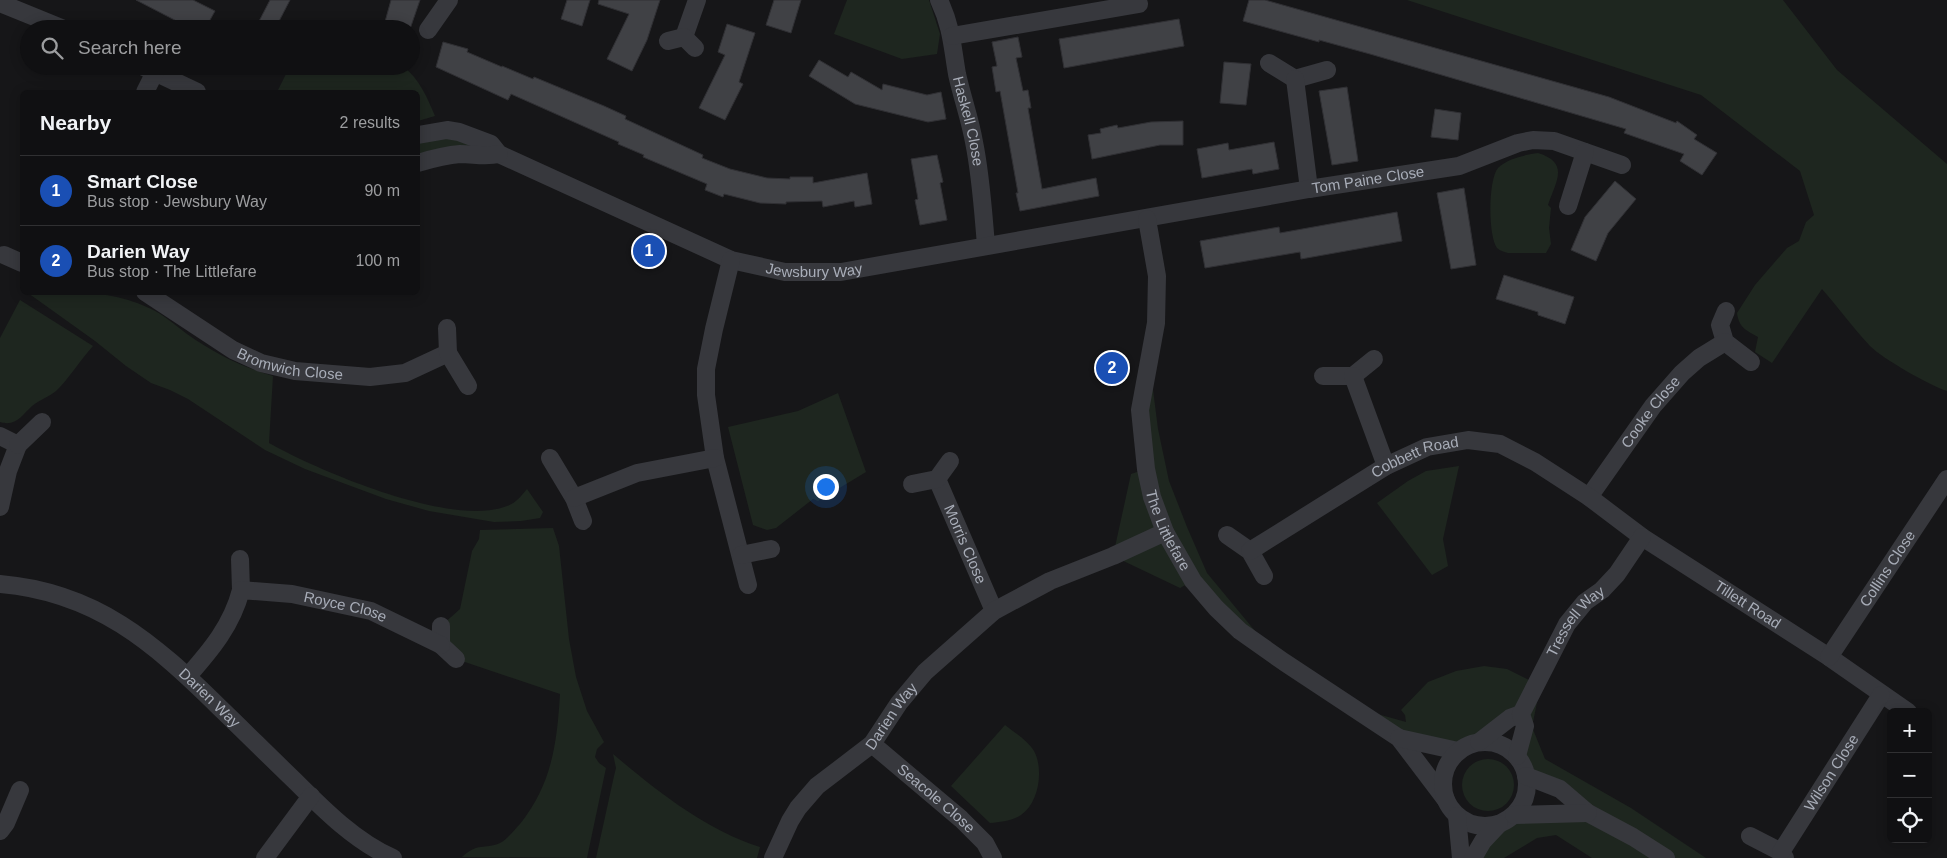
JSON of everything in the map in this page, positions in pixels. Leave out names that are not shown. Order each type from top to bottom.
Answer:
[{"type":"street","points":[[428,30],[449,0]]},
{"type":"street","points":[[682,42],[697,0]]},
{"type":"street","name":"Haskell Close","points":[[939,0],[952,36],[957,75],[972,131],[980,175],[986,245]]},
{"type":"street","points":[[0,2],[43,20]]},
{"type":"street","points":[[952,36],[1107,5],[1139,4]]},
{"type":"street","points":[[1269,63],[1295,79],[1327,70]]},
{"type":"street","points":[[145,90],[147,75]]},
{"type":"street","points":[[161,75],[193,90]]},
{"type":"street","points":[[1295,79],[1309,189]]},
{"type":"street","name":"Jewsbury Way","points":[[420,135],[447,130],[459,132],[491,144],[499,154],[731,260],[785,272],[840,272],[1147,218]]},
{"type":"street","name":"Tom Paine Close","points":[[1147,218],[1309,189],[1459,166],[1518,143],[1533,140],[1554,142],[1622,165]]},
{"type":"street","points":[[1568,206],[1585,152]]},
{"type":"street","name":"Jewsbury Way","points":[[420,162],[463,154],[487,156],[499,154]]},
{"type":"street","name":"The Littlefare","points":[[1147,218],[1157,276],[1156,323],[1140,410],[1146,469],[1152,497],[1166,532],[1193,580],[1216,608],[1240,631],[1399,738],[1446,800]]},
{"type":"street","points":[[4,255],[20,262]]},
{"type":"street","points":[[731,260],[706,369],[706,395],[715,458],[748,585]]},
{"type":"street","name":"Bromwich Close","points":[[150,295],[233,350],[261,363],[295,371],[370,377],[405,373],[448,353]]},
{"type":"street","points":[[1726,311],[1720,325],[1725,342],[1751,362]]},
{"type":"street","points":[[447,328],[448,353],[468,386]]},
{"type":"street","name":"Cooke Close","points":[[1589,497],[1653,406],[1682,373],[1699,358],[1725,342]]},
{"type":"street","points":[[1323,376],[1353,376],[1374,359]]},
{"type":"street","points":[[1353,376],[1386,466]]},
{"type":"street","points":[[0,507],[8,472],[18,445],[42,422]]},
{"type":"street","points":[[0,436],[18,445]]},
{"type":"street","name":"Cobbett Road","points":[[1250,551],[1386,466],[1427,447],[1468,440],[1500,444],[1535,462],[1589,497]]},
{"type":"street","points":[[550,458],[574,498],[583,520]]},
{"type":"street","points":[[574,498],[637,473],[715,458]]},
{"type":"street","points":[[912,484],[937,479],[950,461]]},
{"type":"street","name":"Morris Close","points":[[937,479],[994,611]]},
{"type":"street","name":"Collins Close","points":[[1829,657],[1947,479]]},
{"type":"street","name":"Tillett Road","points":[[1589,497],[1642,536],[1829,657],[1902,708]]},
{"type":"street","name":"Darien Way","points":[[773,858],[790,821],[798,808],[817,786],[872,744],[899,703],[925,672],[994,611],[1050,581],[1166,532]]},
{"type":"street","points":[[1227,535],[1250,551],[1264,576]]},
{"type":"street","name":"Tressell Way","points":[[1517,756],[1525,726],[1521,714],[1567,624],[1585,602],[1602,590],[1617,574],[1642,536]]},
{"type":"street","points":[[741,555],[771,549]]},
{"type":"street","points":[[188,676],[219,640],[231,620],[241,590],[240,559]]},
{"type":"street","name":"Darien Way","points":[[0,584],[55,594],[90,607],[121,623],[149,642],[188,676],[334,818],[369,845],[393,858]]},
{"type":"street","name":"Royce Close","points":[[241,590],[292,594],[371,611],[441,645],[456,659]]},
{"type":"street","points":[[441,645],[442,626]]},
{"type":"street","name":"Wilson Close","points":[[1750,836],[1783,855],[1881,695]]},
{"type":"street","points":[[1499,824],[1477,826],[1457,816],[1446,800],[1443,791],[1444,774],[1458,751],[1479,742],[1510,718],[1521,714]]},
{"type":"street","name":"The Littlefare","points":[[1399,738],[1458,751]]},
{"type":"street","points":[[1472,858],[1499,824],[1514,814],[1523,803],[1527,790],[1526,776],[1517,756],[1506,748],[1493,743],[1479,742]]},
{"type":"street","name":"Seacole Close","points":[[872,744],[961,819],[984,843],[993,858]]},
{"type":"street","points":[[1526,776],[1560,789],[1588,814],[1633,837],[1666,858]]},
{"type":"street","points":[[2,825],[20,790]]},
{"type":"street","points":[[265,858],[311,796]]},
{"type":"street","points":[[1514,814],[1588,814]]},
{"type":"street","points":[[1457,816],[1461,858]]},
{"type":"shaded area","points":[[847,0],[929,0],[940,34],[937,54],[902,59],[834,34]]},
{"type":"shaded area","points":[[1407,0],[1783,0],[1837,70],[1947,164],[1947,391],[1907,371],[1876,351],[1822,289],[1772,363],[1755,352],[1758,337],[1741,325],[1737,313],[1755,285],[1787,248],[1799,241],[1806,222],[1814,215],[1800,171],[1701,95]]},
{"type":"shaded area","points":[[286,75],[412,75],[426,96],[435,116],[420,120],[420,90],[278,90]]},
{"type":"shaded area","points":[[433,132],[491,144],[420,162],[420,135]]},
{"type":"shaded area","points":[[1538,153],[1554,162],[1558,174],[1548,205],[1551,208],[1549,228],[1551,244],[1546,253],[1508,253],[1502,251],[1497,248],[1494,242],[1491,221],[1491,195],[1495,174],[1498,168],[1512,159]]},
{"type":"shaded area","points":[[31,295],[104,295],[134,302],[159,313],[187,334],[218,353],[239,364],[273,376],[269,443],[320,468],[386,493],[421,503],[454,509],[483,511],[507,506],[516,501],[527,489],[543,512],[540,518],[494,522],[429,511],[386,499],[305,469],[265,450],[188,399],[151,383]]},
{"type":"shaded area","points":[[20,300],[93,346],[56,391],[35,404],[15,422],[6,423],[0,422],[0,338]]},
{"type":"shaded area","points":[[1149,358],[1158,429],[1169,481],[1187,527],[1207,573],[1260,637],[1193,581],[1180,588],[1113,556],[1131,474],[1146,469]]},
{"type":"shaded area","points":[[838,393],[866,472],[818,501],[813,499],[776,528],[767,530],[753,525],[728,427],[798,411]]},
{"type":"shaded area","points":[[1459,466],[1443,539],[1448,566],[1432,575],[1377,503],[1426,471]]},
{"type":"shaded area","points":[[553,528],[559,546],[569,639],[576,677],[587,711],[604,742],[597,749],[595,757],[606,768],[587,858],[462,857],[472,849],[494,845],[503,841],[520,824],[531,809],[546,778],[551,762],[557,729],[560,694],[456,659],[441,626],[460,609],[472,551],[479,539],[480,530]]},
{"type":"shaded area","points":[[1484,666],[1507,669],[1537,684],[1540,688],[1532,727],[1545,759],[1631,808],[1706,858],[1592,858],[1556,835],[1537,838],[1504,858],[1473,858],[1499,824],[1514,815],[1587,813],[1526,776],[1517,756],[1521,714],[1458,751],[1399,738],[1349,706],[1406,722],[1405,715],[1401,710],[1428,682],[1456,671]]},
{"type":"shaded area","points":[[1005,725],[1025,740],[1034,751],[1039,767],[1038,785],[1032,802],[1021,815],[1010,820],[990,823],[951,786]]},
{"type":"shaded area","points":[[613,754],[682,808],[720,830],[760,847],[757,858],[596,858],[616,768]]},
{"type":"shaded area","points":[[1488,759],[1502,763],[1510,771],[1514,785],[1510,799],[1502,807],[1488,811],[1474,807],[1466,799],[1462,785],[1466,771],[1474,763]]},
{"type":"building","points":[[136,0],[193,0],[215,11],[210,20],[175,20]]},
{"type":"building","points":[[270,0],[290,0],[280,20],[260,20]]},
{"type":"building","points":[[391,0],[420,0],[413,20],[385,20]]},
{"type":"building","points":[[567,0],[590,0],[582,26],[561,19]]},
{"type":"building","points":[[599,0],[660,0],[647,40],[632,71],[607,59],[629,14],[598,4]]},
{"type":"building","points":[[774,0],[801,0],[791,33],[766,25]]},
{"type":"building","points":[[1249,0],[1265,0],[1609,97],[1676,123],[1677,121],[1697,135],[1694,139],[1717,153],[1702,175],[1680,161],[1684,154],[1624,133],[1626,129],[1370,54],[1243,21]]},
{"type":"building","points":[[1179,19],[1184,46],[1064,68],[1059,39]]},
{"type":"building","points":[[727,24],[755,33],[739,82],[743,84],[725,120],[699,108],[725,55],[718,52]]},
{"type":"building","points":[[1018,37],[1022,57],[1016,58],[1023,91],[1028,90],[1031,108],[1028,108],[1042,189],[1096,178],[1099,196],[1020,211],[1000,91],[996,92],[992,67],[997,66],[992,42]]},
{"type":"building","points":[[443,42],[468,49],[467,52],[502,67],[533,79],[534,77],[604,106],[626,116],[625,119],[703,155],[702,158],[730,169],[767,178],[813,177],[813,183],[867,173],[872,204],[855,207],[854,201],[823,207],[822,201],[786,202],[786,204],[760,203],[724,194],[723,197],[705,190],[707,184],[643,157],[644,155],[618,144],[619,142],[511,94],[508,100],[436,67]]},
{"type":"building","points":[[819,60],[848,77],[851,72],[882,90],[883,84],[927,95],[941,92],[946,119],[928,122],[855,104],[809,76]]},
{"type":"building","points":[[1224,62],[1251,64],[1246,105],[1220,103]]},
{"type":"building","points":[[1347,87],[1358,161],[1332,165],[1319,91]]},
{"type":"building","points":[[1435,109],[1461,113],[1458,140],[1431,137]]},
{"type":"building","points":[[1183,121],[1183,145],[1160,145],[1092,159],[1088,135],[1101,133],[1100,129],[1117,125],[1118,128],[1151,122]]},
{"type":"building","points":[[1274,142],[1279,169],[1253,174],[1252,169],[1202,178],[1197,149],[1228,143],[1229,150]]},
{"type":"building","points":[[937,155],[943,182],[940,183],[947,220],[920,225],[915,200],[918,199],[911,159]]},
{"type":"building","points":[[1615,181],[1636,199],[1608,233],[1596,261],[1571,250],[1585,217]]},
{"type":"building","points":[[1464,188],[1476,265],[1451,269],[1437,193]]},
{"type":"building","points":[[1397,212],[1402,241],[1301,259],[1300,252],[1205,268],[1200,241],[1279,227],[1280,233]]},
{"type":"building","points":[[1504,275],[1574,297],[1565,324],[1538,315],[1538,312],[1496,299]]},
{"type":"place","name":"Smart Close","points":[[649,251]]},
{"type":"place","name":"Darien Way","points":[[1112,368]]}]
